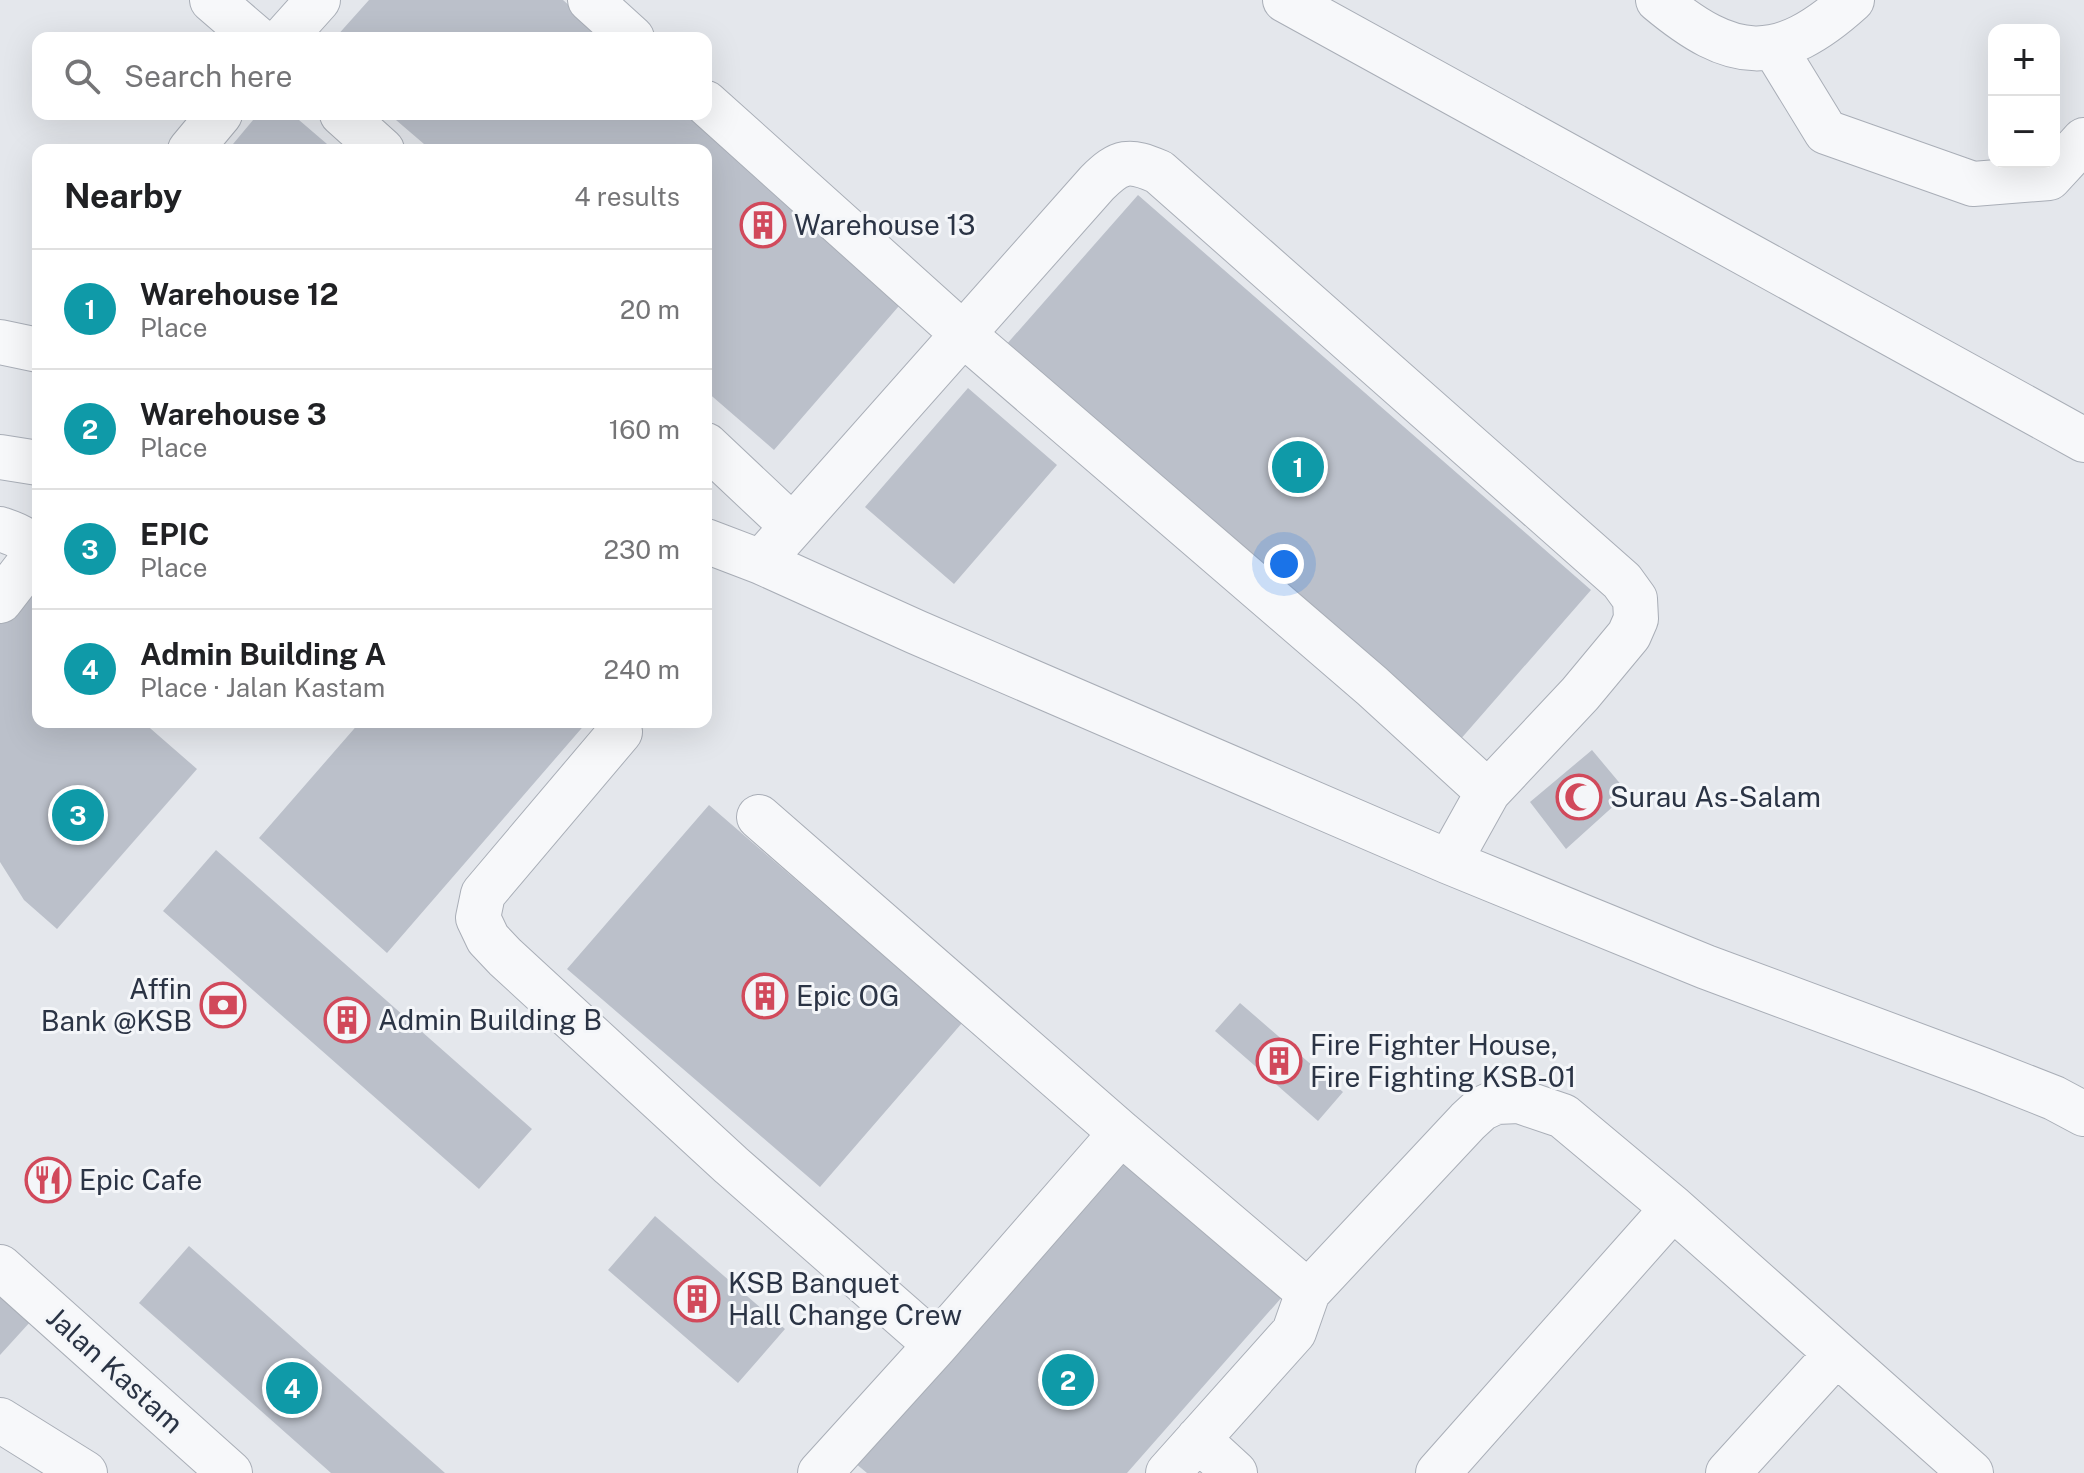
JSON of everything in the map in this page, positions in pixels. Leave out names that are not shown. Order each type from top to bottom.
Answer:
[{"type":"street","points":[[212,0],[249,32]]},
{"type":"street","points":[[289,32],[318,0]]},
{"type":"street","points":[[590,0],[625,32]]},
{"type":"street","points":[[1285,0],[2084,440]]},
{"type":"street","points":[[1658,0],[1684,22],[1716,41],[1738,48],[1774,47],[1806,36],[1852,0]]},
{"type":"street","points":[[1774,47],[1826,132],[1973,184],[2049,178],[2084,140]]},
{"type":"street","points":[[712,108],[963,334],[1372,686],[1488,792]]},
{"type":"street","points":[[195,144],[215,120]]},
{"type":"street","points":[[349,120],[375,144]]},
{"type":"street","points":[[761,562],[1113,167],[1136,162],[1159,172],[1622,581],[1635,599],[1636,619],[1629,635],[1611,659],[1488,792],[1449,862]]},
{"type":"street","points":[[712,451],[792,526]]},
{"type":"street","points":[[0,457],[32,462]]},
{"type":"street","points":[[0,529],[20,536],[30,544],[32,550]]},
{"type":"street","points":[[712,543],[1449,862],[1706,967],[2054,1098],[2084,1114]]},
{"type":"street","points":[[0,601],[32,560]]},
{"type":"street","points":[[620,732],[483,894],[478,918],[488,939],[555,1005],[731,1165],[936,1345]]},
{"type":"street","points":[[759,817],[1308,1292]]},
{"type":"street","points":[[1168,1473],[1294,1332],[1308,1292],[1468,1121],[1481,1109],[1496,1102],[1519,1101],[1563,1116],[1673,1208],[1971,1473]]},
{"type":"street","points":[[820,1473],[1121,1133]]},
{"type":"street","points":[[1438,1473],[1673,1208]]},
{"type":"street","name":"Jalan Kastam","points":[[0,1267],[230,1473]]},
{"type":"street","points":[[1728,1473],[1836,1354]]},
{"type":"street","points":[[0,1420],[85,1473]]},
{"type":"street","points":[[1198,1439],[1235,1473]]},
{"type":"building","points":[[369,0],[563,0],[599,32],[340,32]]},
{"type":"building","points":[[253,120],[299,120],[327,144],[233,144]]},
{"type":"building","name":"Warehouse 13","points":[[396,120],[700,120],[905,299],[774,450],[712,396],[712,144],[424,144]]},
{"type":"building","points":[[1138,195],[1591,590],[1459,741],[1006,345]]},
{"type":"building","points":[[968,388],[1057,465],[954,584],[865,507]]},
{"type":"building","points":[[32,570],[32,728],[150,728],[197,769],[57,929],[24,900],[0,862],[0,607]]},
{"type":"building","points":[[355,728],[582,728],[387,953],[259,838]]},
{"type":"building","name":"Surau As-Salam","points":[[1592,750],[1628,793],[1566,849],[1530,802]]},
{"type":"building","name":"Epic OG","points":[[709,805],[962,1023],[820,1187],[567,969]]},
{"type":"building","name":"Admin Building B","points":[[216,850],[532,1129],[479,1189],[163,911]]},
{"type":"building","name":"Fire Fighter House, Fire Fighting KSB-01","points":[[1240,1003],[1343,1092],[1318,1121],[1215,1031]]},
{"type":"building","points":[[1124,1157],[1282,1297],[1127,1473],[867,1473],[855,1463]]},
{"type":"building","name":"KSB Banquet Hall Change Crew","points":[[655,1216],[785,1329],[738,1383],[608,1270]]},
{"type":"building","points":[[189,1246],[445,1473],[331,1473],[139,1303]]},
{"type":"building","points":[[0,1294],[31,1321],[0,1355]]},
{"type":"place","name":"Warehouse 13","points":[[763,225]]},
{"type":"place","name":"Warehouse 12","points":[[1298,467]]},
{"type":"place","name":"Surau As-Salam","points":[[1579,797]]},
{"type":"place","name":"EPIC","points":[[78,815]]},
{"type":"place","name":"Epic OG","points":[[765,996]]},
{"type":"place","name":"Affin Bank @KSB","points":[[223,1005]]},
{"type":"place","name":"Admin Building B","points":[[347,1020]]},
{"type":"place","name":"Fire Fighter House, Fire Fighting KSB-01","points":[[1279,1061]]},
{"type":"place","name":"Epic Cafe","points":[[48,1180]]},
{"type":"place","name":"KSB Banquet Hall Change Crew","points":[[697,1299]]},
{"type":"place","name":"Warehouse 3","points":[[1068,1380]]},
{"type":"place","name":"Admin Building A","points":[[292,1388]]}]
